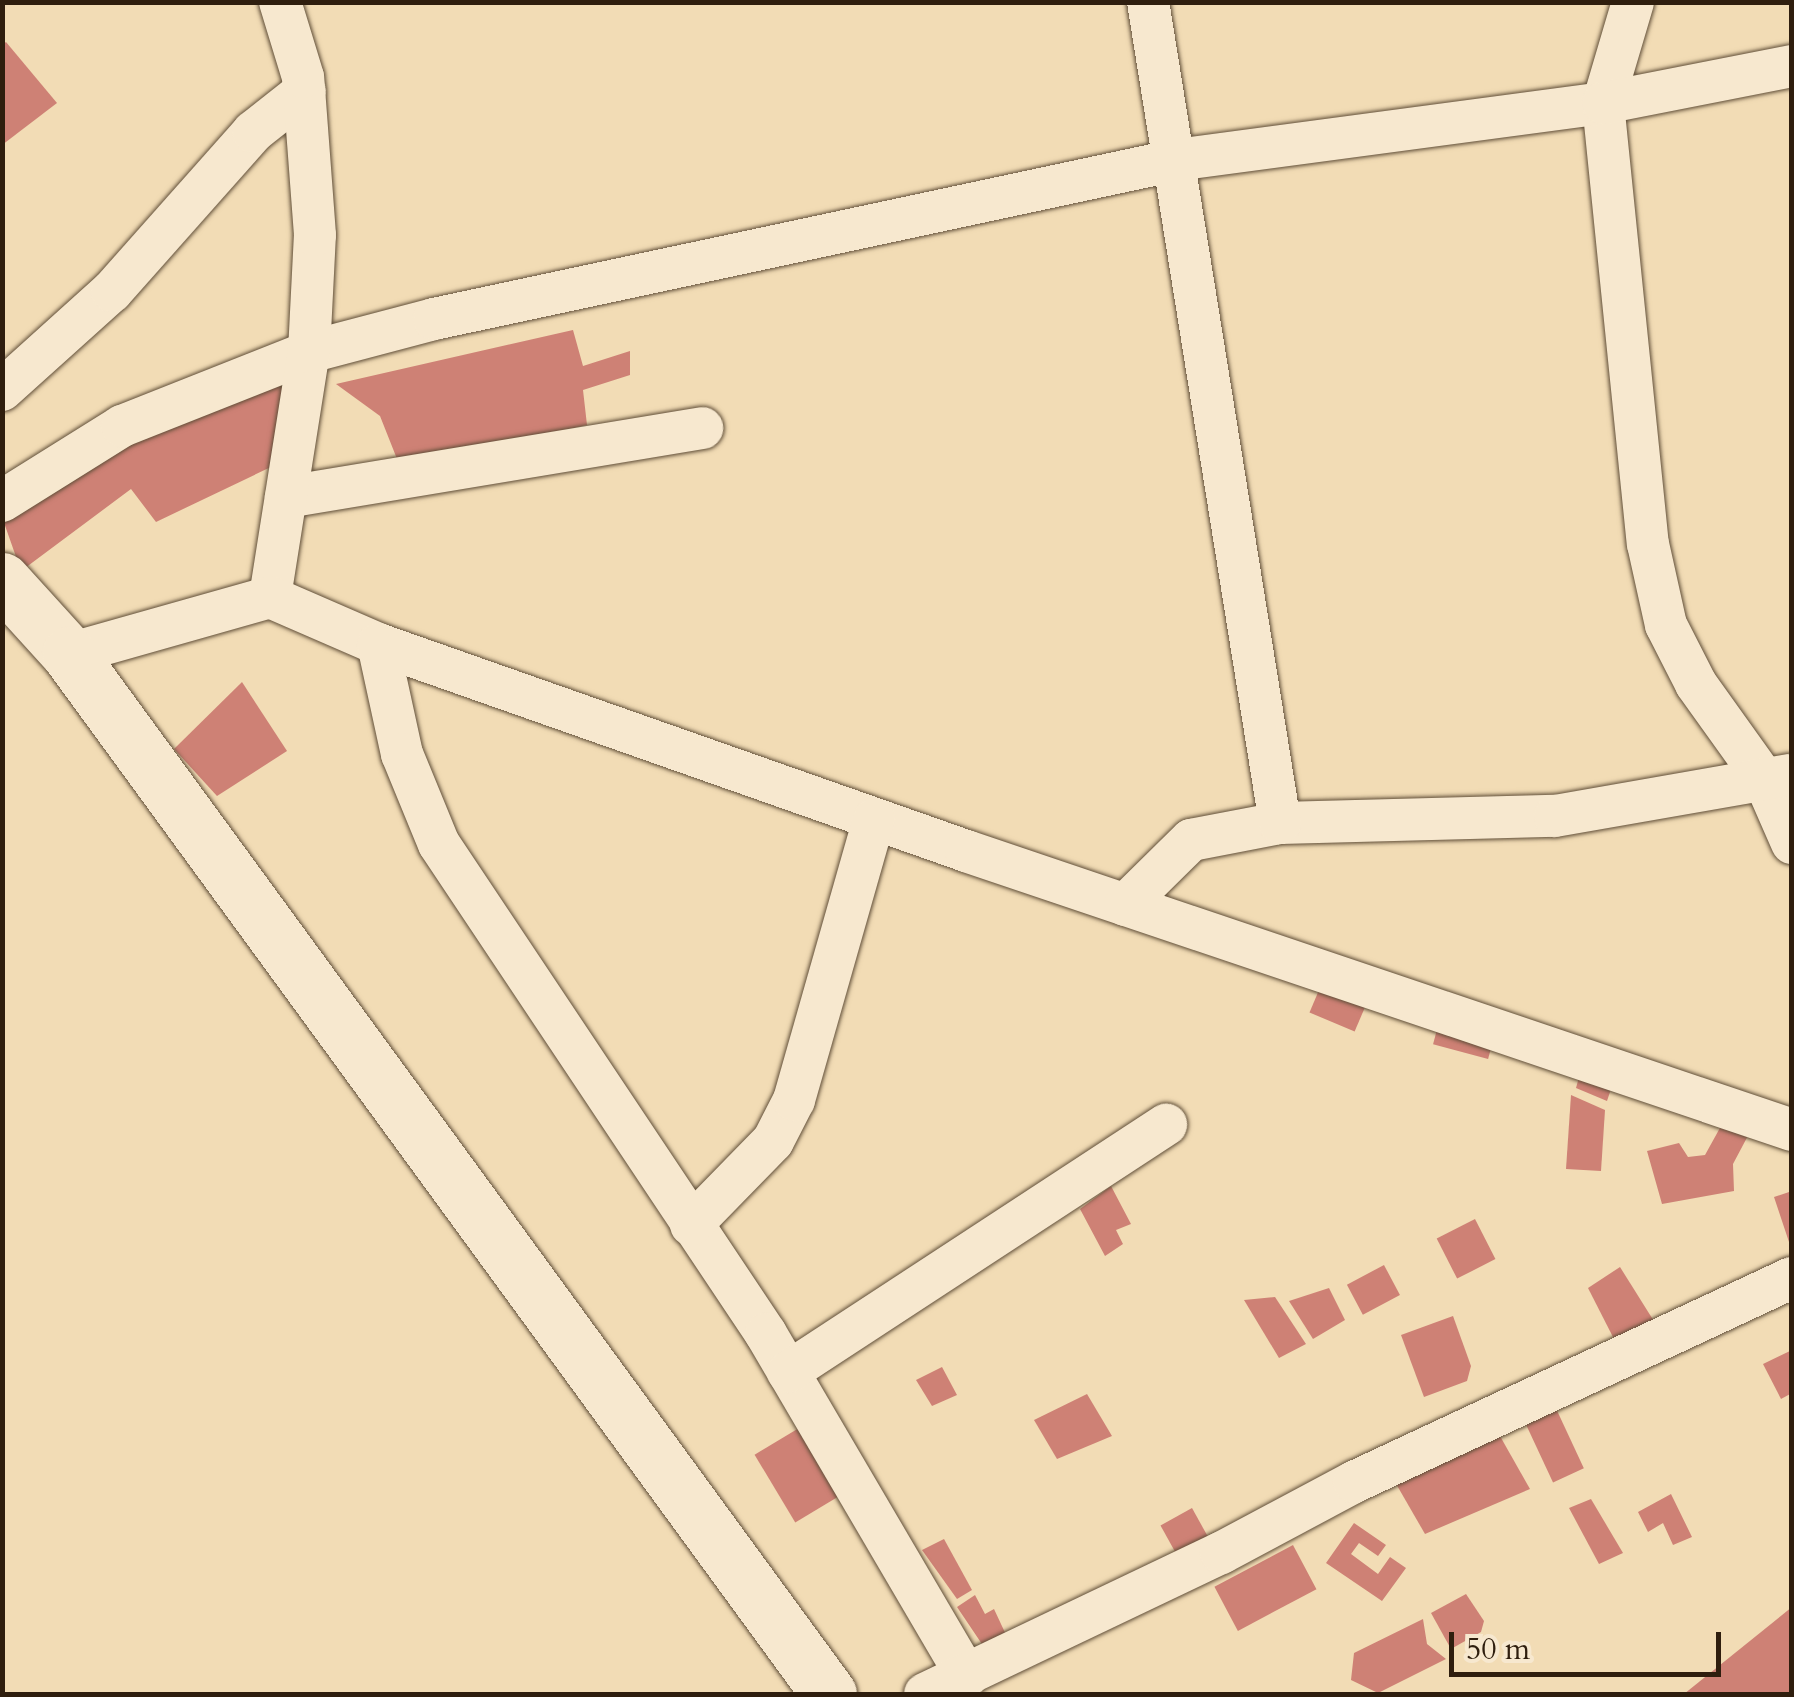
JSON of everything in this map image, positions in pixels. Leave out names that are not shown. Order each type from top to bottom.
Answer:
[{"type":"street","points":[[270,597],[309,352],[315,235],[305,90],[280,2]]},
{"type":"street","points":[[1148,2],[1280,823]]},
{"type":"street","points":[[1632,2],[1603,103],[1648,544],[1666,625],[1696,684],[1778,777],[1792,843]]},
{"type":"street","points":[[2,500],[122,426],[309,352],[1176,160],[1603,103],[1792,66]]},
{"type":"street","points":[[2,390],[112,290],[253,132],[305,90]]},
{"type":"street","points":[[286,497],[702,428]]},
{"type":"street","points":[[2,580],[69,654],[829,1694]]},
{"type":"street","points":[[69,654],[270,597],[378,644],[874,819],[1792,1130]]},
{"type":"street","points":[[378,644],[402,754],[439,844],[788,1372],[967,1676]]},
{"type":"street","points":[[1125,905],[1190,840],[1280,823],[1555,816],[1778,777]]},
{"type":"street","points":[[691,1225],[763,1153],[794,1100],[874,819]]},
{"type":"street","points":[[788,1372],[1166,1125]]},
{"type":"street","points":[[924,1694],[1354,1482],[1792,1278]]},
{"type":"building","points":[[6,42],[57,103],[2,145],[2,45]]},
{"type":"building","points":[[573,330],[583,366],[630,351],[630,375],[583,390],[587,425],[399,464],[380,416],[336,384]]},
{"type":"building","points":[[289,363],[273,466],[156,522],[131,489],[21,571],[2,517],[119,421]]},
{"type":"building","points":[[242,682],[287,751],[217,796],[174,749]]},
{"type":"building","points":[[1322,983],[1367,1002],[1355,1032],[1309,1012]]},
{"type":"building","points":[[1439,1022],[1494,1037],[1488,1059],[1433,1044]]},
{"type":"building","points":[[1583,1063],[1615,1077],[1607,1101],[1576,1088]]},
{"type":"building","points":[[1571,1095],[1605,1110],[1601,1171],[1566,1169]]},
{"type":"building","points":[[1726,1117],[1751,1130],[1733,1164],[1734,1191],[1662,1204],[1647,1151],[1679,1143],[1688,1157],[1705,1155]]},
{"type":"building","points":[[1111,1186],[1131,1224],[1116,1230],[1123,1244],[1105,1256],[1080,1209]]},
{"type":"building","points":[[1792,1191],[1792,1248],[1791,1248],[1774,1197]]},
{"type":"building","points":[[1475,1219],[1495,1259],[1457,1279],[1437,1239]]},
{"type":"building","points":[[1384,1265],[1400,1295],[1363,1315],[1347,1285]]},
{"type":"building","points":[[1620,1267],[1657,1326],[1615,1341],[1588,1288]]},
{"type":"building","points":[[1329,1288],[1345,1320],[1313,1339],[1289,1301]]},
{"type":"building","points":[[1275,1297],[1306,1344],[1279,1358],[1244,1300]]},
{"type":"building","points":[[1453,1316],[1471,1366],[1467,1381],[1424,1397],[1401,1335]]},
{"type":"building","points":[[1792,1350],[1792,1393],[1781,1399],[1763,1364]]},
{"type":"building","points":[[942,1367],[957,1395],[932,1406],[916,1380]]},
{"type":"building","points":[[1087,1394],[1112,1436],[1057,1459],[1034,1420]]},
{"type":"building","points":[[1553,1402],[1584,1468],[1553,1483],[1522,1416]]},
{"type":"building","points":[[824,1413],[865,1481],[795,1522],[755,1455]]},
{"type":"building","points":[[1496,1429],[1530,1489],[1425,1534],[1395,1482]]},
{"type":"building","points":[[1671,1494],[1692,1537],[1673,1545],[1663,1523],[1648,1532],[1638,1512]]},
{"type":"building","points":[[1591,1499],[1623,1553],[1599,1564],[1569,1508]]},
{"type":"building","points":[[1192,1508],[1210,1541],[1179,1559],[1161,1525]]},
{"type":"building","points":[[1354,1523],[1386,1545],[1378,1556],[1359,1543],[1351,1554],[1378,1574],[1390,1557],[1406,1568],[1382,1601],[1326,1563]]},
{"type":"building","points":[[944,1539],[972,1590],[957,1599],[922,1550]]},
{"type":"building","points":[[1293,1545],[1316,1589],[1238,1631],[1214,1587]]},
{"type":"building","points":[[1466,1594],[1484,1621],[1481,1632],[1451,1649],[1431,1613]]},
{"type":"building","points":[[975,1595],[985,1614],[994,1609],[1008,1639],[990,1656],[957,1607]]},
{"type":"building","points":[[1792,1607],[1792,1694],[1684,1694]]},
{"type":"building","points":[[1423,1619],[1427,1644],[1446,1659],[1378,1693],[1351,1680],[1354,1653]]}]
